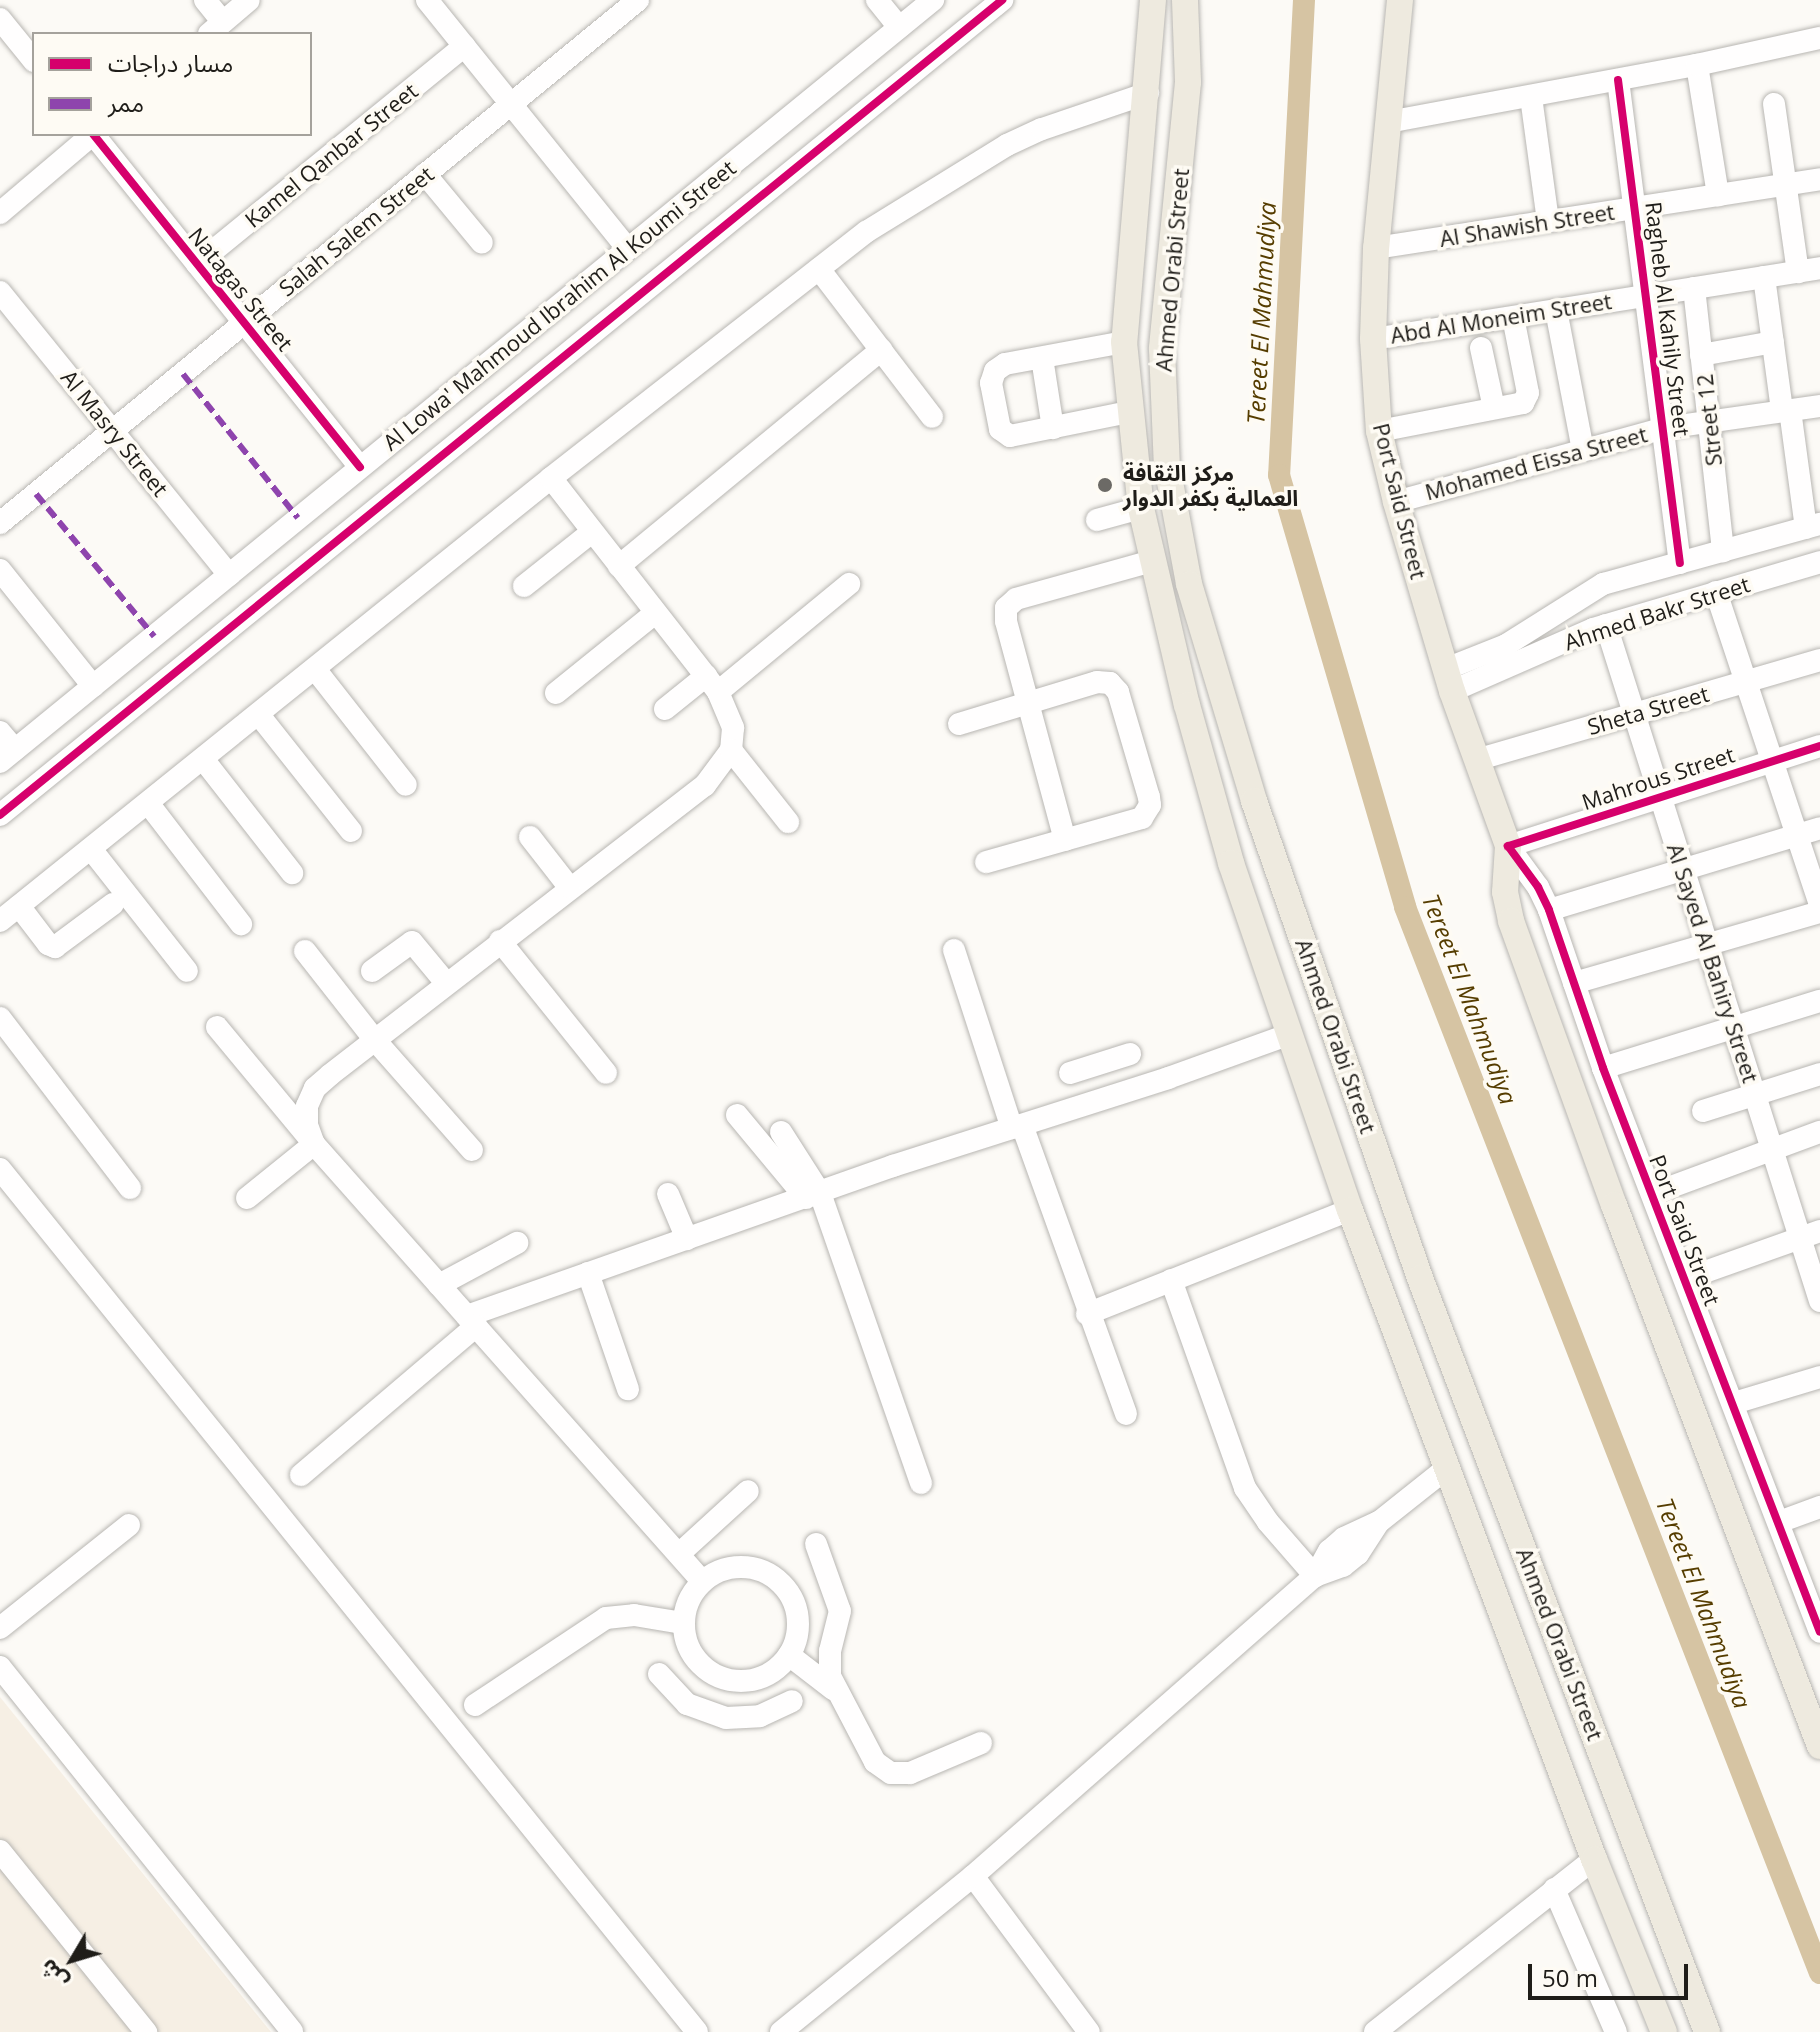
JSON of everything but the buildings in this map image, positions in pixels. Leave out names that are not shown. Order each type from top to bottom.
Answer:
[{"type":"main road","name":"Ahmed Orabi Street","points":[[1153,0],[1148,93],[1124,342],[1141,508],[1206,776],[1350,1210],[1594,1859],[1664,2032]]},
{"type":"main road","name":"Ahmed Orabi Street","points":[[1185,0],[1188,82],[1162,349],[1167,466],[1189,584],[1254,801],[1420,1278],[1707,2032]]},
{"type":"main road","name":"Port Said Street","points":[[1400,0],[1376,248],[1373,339],[1379,431],[1396,502],[1449,680],[1508,846],[1505,892],[1511,921],[1614,1205],[1820,1746]]},
{"type":"street","points":[[205,0],[216,28],[249,0]]},
{"type":"street","points":[[427,0],[628,249]]},
{"type":"street","name":"Salah Salem Street","points":[[0,523],[638,0]]},
{"type":"street","points":[[877,0],[899,27]]},
{"type":"street","name":"Al Lowa' Mahmoud Ibrahim Al Koumi Street","points":[[7,756],[933,0]]},
{"type":"street","points":[[0,815],[1002,0]]},
{"type":"street","points":[[0,19],[32,59]]},
{"type":"street","points":[[1388,122],[1697,65],[1820,38]]},
{"type":"street","name":"Kamel Qanbar Street","points":[[197,264],[464,46]]},
{"type":"street","points":[[1697,65],[1718,195]]},
{"type":"street","name":"Ragheb Al Kahily Street","points":[[1618,80],[1680,563]]},
{"type":"street","points":[[0,921],[551,478],[866,232],[1007,145],[1042,129],[1148,93]]},
{"type":"street","points":[[1531,97],[1548,221]]},
{"type":"street","points":[[1774,104],[1785,185],[1809,270]]},
{"type":"street","points":[[0,213],[91,136]]},
{"type":"street","name":"Natagas Street","points":[[95,136],[360,467]]},
{"type":"street","points":[[425,174],[482,243]]},
{"type":"street","name":"Al Shawish Street","points":[[1376,248],[1820,179]]},
{"type":"street","points":[[819,269],[932,417]]},
{"type":"street","name":"Abd Al Moneim Street","points":[[1373,339],[1809,270]]},
{"type":"street","points":[[1764,277],[1786,410],[1813,526]]},
{"type":"street","name":"Street 12","points":[[1694,288],[1723,551]]},
{"type":"street","name":"Al Masry Street","points":[[0,292],[229,575]]},
{"type":"street","points":[[1556,310],[1583,450]]},
{"type":"street","points":[[1379,431],[1517,405],[1527,398],[1513,317]]},
{"type":"street","points":[[1124,342],[999,367],[991,383],[1003,433],[1010,436],[1129,412]]},
{"type":"street","points":[[1701,355],[1773,342]]},
{"type":"street","points":[[1481,348],[1494,408]]},
{"type":"street","points":[[619,566],[881,350]]},
{"type":"street","points":[[1042,358],[1053,428]]},
{"type":"street","name":"Mohamed Eissa Street","points":[[1396,502],[1664,428],[1820,406]]},
{"type":"street","points":[[314,1144],[307,1125],[307,1106],[315,1088],[569,887],[705,785],[731,750],[733,728],[712,684],[551,478]]},
{"type":"street","points":[[1097,520],[1141,508]]},
{"type":"street","name":"Ahmed Bakr Street","points":[[1449,680],[1603,584],[1813,526]]},
{"type":"street","points":[[524,586],[592,532]]},
{"type":"street","points":[[1065,840],[1006,621],[1010,602],[1152,561]]},
{"type":"street","name":"Ahmed Bakr Street","points":[[1449,680],[1600,627],[1820,562]]},
{"type":"street","points":[[0,570],[93,686]]},
{"type":"street","points":[[665,709],[712,684],[849,584]]},
{"type":"street","points":[[1716,592],[1820,905]]},
{"type":"street","name":"Al Sayed Al Bahiry Street","points":[[1576,599],[1600,627],[1634,713],[1772,1150],[1810,1235],[1820,1301]]},
{"type":"street","points":[[556,693],[655,613]]},
{"type":"street","points":[[1553,616],[1567,640]]},
{"type":"street","name":"Sheta Street","points":[[1476,760],[1820,660]]},
{"type":"street","points":[[315,669],[406,785]]},
{"type":"street","points":[[959,724],[1097,682],[1110,683],[1118,692],[1149,797],[1148,813],[1142,818],[986,862]]},
{"type":"street","points":[[259,715],[351,831]]},
{"type":"street","points":[[0,732],[7,756]]},
{"type":"street","name":"Mahrous Street","points":[[1508,846],[1820,746]]},
{"type":"street","points":[[731,750],[788,822]]},
{"type":"street","points":[[203,759],[292,873]]},
{"type":"street","points":[[148,803],[241,924]]},
{"type":"street","points":[[1549,910],[1820,828]]},
{"type":"street","points":[[530,837],[569,887]]},
{"type":"street","name":"Port Said Street","points":[[1508,846],[1524,866],[1549,910],[1603,1068],[1820,1632]]},
{"type":"street","points":[[91,849],[187,971]]},
{"type":"street","points":[[19,906],[48,944],[55,947],[113,904]]},
{"type":"street","points":[[1574,983],[1820,912]]},
{"type":"street","points":[[500,941],[606,1073]]},
{"type":"street","points":[[372,971],[412,942],[446,983]]},
{"type":"street","points":[[954,950],[1126,1414]]},
{"type":"street","points":[[305,951],[374,1039],[472,1150]]},
{"type":"street","points":[[1603,1068],[1820,1001]]},
{"type":"street","points":[[0,1018],[130,1188]]},
{"type":"street","points":[[217,1027],[314,1144],[702,1581]]},
{"type":"street","points":[[301,1475],[472,1321],[588,1273],[1290,1034]]},
{"type":"street","points":[[1070,1073],[1130,1054]]},
{"type":"street","points":[[1092,1066],[1103,1099]]},
{"type":"street","points":[[1703,1111],[1820,1074]]},
{"type":"street","points":[[737,1115],[813,1196]]},
{"type":"street","points":[[781,1132],[813,1196],[921,1483]]},
{"type":"street","points":[[1652,1194],[1820,1132]]},
{"type":"street","points":[[247,1198],[314,1144]]},
{"type":"street","points":[[0,1169],[697,2032]]},
{"type":"street","points":[[668,1194],[687,1239]]},
{"type":"street","points":[[1087,1314],[1350,1210]]},
{"type":"street","points":[[1685,1279],[1810,1235]]},
{"type":"street","points":[[439,1285],[517,1243]]},
{"type":"street","points":[[588,1273],[628,1389]]},
{"type":"street","points":[[1171,1280],[1245,1488],[1268,1522],[1315,1576]]},
{"type":"street","points":[[1734,1403],[1820,1377]]},
{"type":"street","points":[[781,2032],[973,1876],[1315,1576],[1343,1566],[1358,1554],[1379,1522],[1447,1468]]},
{"type":"street","points":[[679,1554],[748,1491]]},
{"type":"street","points":[[1779,1522],[1820,1507]]},
{"type":"street","points":[[0,1628],[129,1525]]},
{"type":"street","points":[[816,1544],[840,1611],[829,1664],[833,1689],[869,1754],[891,1773],[910,1773],[981,1743]]},
{"type":"street","points":[[750,1567],[774,1577],[791,1596],[799,1620],[795,1646],[780,1667],[758,1680],[733,1682],[713,1675],[697,1662],[686,1644],[683,1623],[688,1600],[702,1581],[724,1569],[750,1567]]},
{"type":"street","points":[[475,1705],[606,1618],[634,1615],[683,1623]]},
{"type":"street","points":[[789,1655],[833,1689]]},
{"type":"street","points":[[0,1667],[292,2032]]},
{"type":"street","points":[[659,1674],[687,1704],[726,1718],[760,1716],[792,1701]]},
{"type":"street","points":[[726,1718],[733,1682]]},
{"type":"street","points":[[0,1851],[146,2032]]},
{"type":"street","points":[[1387,2028],[1594,1859]]},
{"type":"street","points":[[973,1876],[1089,2032]]},
{"type":"street","points":[[1554,1889],[1616,2032]]},
{"type":"shaded area","points":[[0,1697],[271,2032],[0,2032]]},
{"type":"waterway","name":"Tereet El Mahmudiya","points":[[1304,0],[1279,475],[1405,907],[1820,1973]]},
{"type":"marked path","points":[[183,374],[298,518]]},
{"type":"marked path","points":[[36,494],[154,636]]},
{"type":"cycle path","points":[[0,815],[1002,0]]},
{"type":"cycle path","points":[[1618,80],[1680,563]]},
{"type":"cycle path","points":[[95,136],[360,467]]},
{"type":"cycle path","points":[[1820,746],[1508,846],[1538,887],[1549,910],[1603,1068],[1820,1632]]},
{"type":"place","name":"مركز الثقافة العمالية بكفر الدوار","points":[[1105,485]]}]
